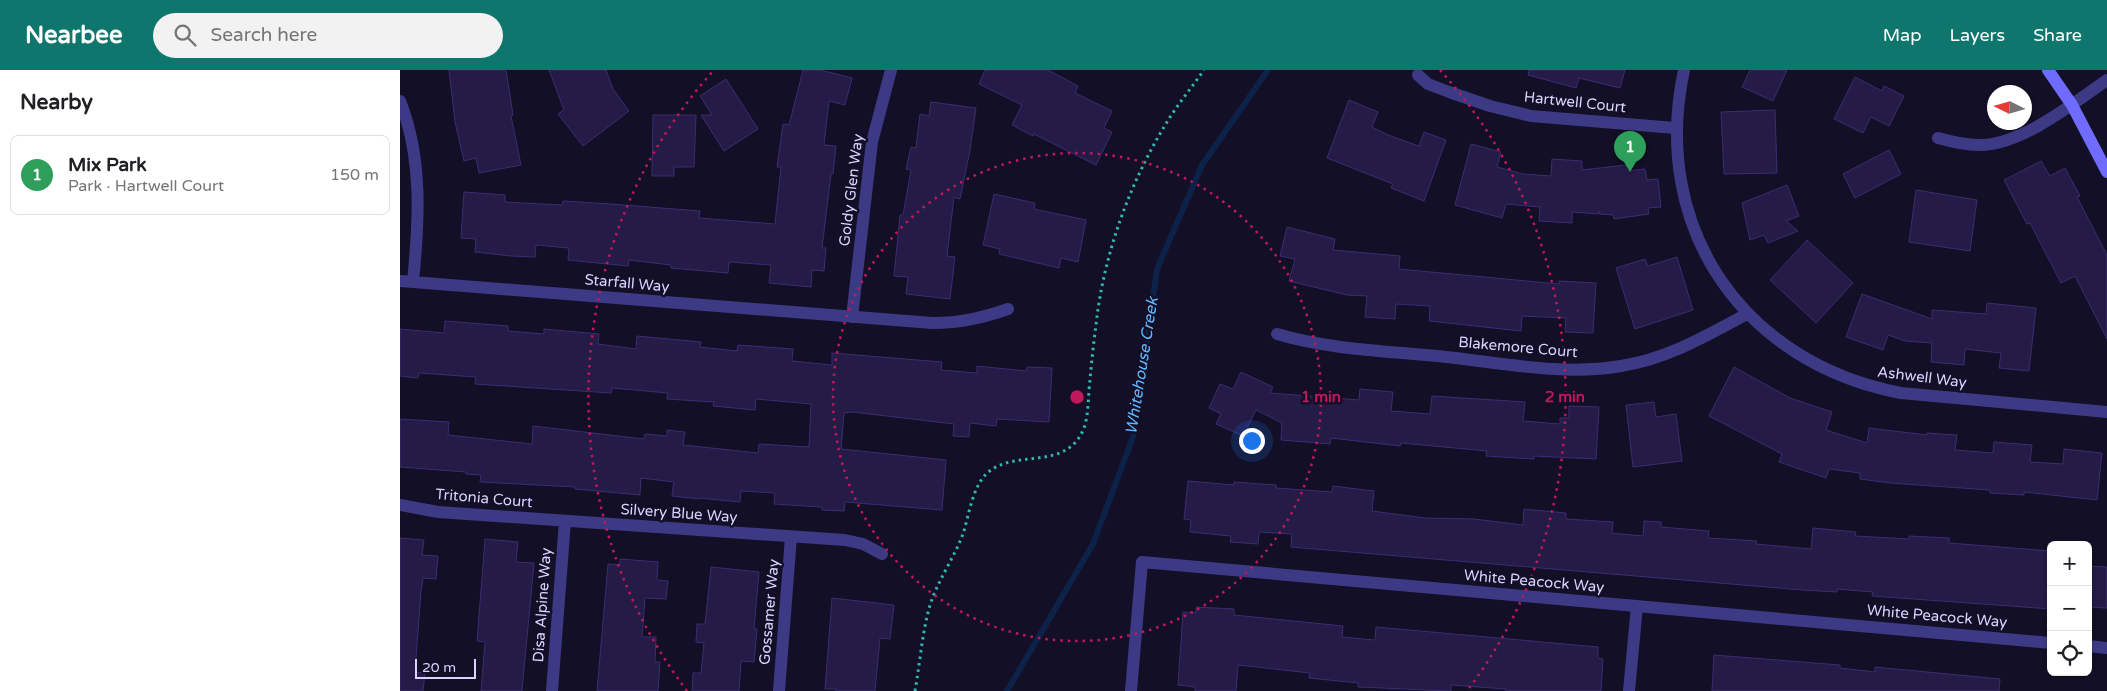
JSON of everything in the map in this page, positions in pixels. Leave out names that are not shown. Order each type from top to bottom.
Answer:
[{"type":"street","name":"Goldy Glen Way","points":[[852,317],[872,142],[891,70]]},
{"type":"street","name":"Ashwell Way","points":[[1684,70],[1675,128],[1682,189],[1696,233],[1717,274],[1747,314],[1788,348],[1835,375],[1878,389],[1901,394],[2107,412]]},
{"type":"street","points":[[2048,70],[2072,106],[2107,172]]},
{"type":"street","name":"Hartwell Court","points":[[1418,75],[1428,84],[1449,92],[1490,106],[1531,116],[1675,128]]},
{"type":"street","points":[[1938,138],[1959,144],[1981,146],[2002,142],[2023,134],[2072,106],[2107,80]]},
{"type":"street","points":[[400,101],[410,134],[418,182],[419,229],[406,282]]},
{"type":"street","name":"Starfall Way","points":[[406,282],[932,323],[956,323],[979,319],[1008,309]]},
{"type":"street","name":"Blakemore Court","points":[[1277,334],[1320,344],[1553,368],[1598,369],[1663,356],[1704,338],[1747,314]]},
{"type":"street","name":"Tritonia Court","points":[[400,505],[438,512],[565,521]]},
{"type":"street","name":"Silvery Blue Way","points":[[565,521],[846,540],[864,544],[882,554]]},
{"type":"street","name":"Disa Alpine Way","points":[[552,691],[565,521]]},
{"type":"street","name":"Gossamer Way","points":[[778,691],[791,536]]},
{"type":"street","name":"White Peacock Way","points":[[1131,691],[1142,562],[2047,643]]},
{"type":"street","points":[[1629,691],[1636,606]]},
{"type":"street","points":[[2092,646],[2107,648]]},
{"type":"path","points":[[915,691],[930,606],[942,575],[953,557],[962,536],[980,484],[987,474],[1002,465],[1050,456],[1071,448],[1084,427],[1099,306],[1112,244],[1128,197],[1153,146],[1168,120],[1204,70]]},
{"type":"building","points":[[449,70],[506,70],[513,115],[511,116],[521,165],[479,173],[476,158],[464,161],[455,122]]},
{"type":"building","points":[[549,70],[606,70],[613,89],[629,111],[583,146],[558,114],[564,110]]},
{"type":"building","points":[[803,70],[820,70],[852,78],[845,105],[829,101],[824,145],[836,146],[822,248],[826,248],[824,271],[812,270],[811,287],[769,283],[771,265],[729,262],[728,273],[671,268],[671,265],[629,260],[628,266],[568,260],[569,248],[536,245],[535,257],[511,256],[475,252],[476,239],[461,238],[464,192],[505,195],[505,202],[562,205],[563,201],[700,211],[699,218],[775,224],[781,167],[777,167],[783,124],[789,125]]},
{"type":"building","points":[[985,70],[1048,70],[1078,86],[1075,93],[1112,111],[1104,128],[1112,132],[1096,165],[1012,125],[1022,105],[979,84]]},
{"type":"building","points":[[1529,70],[1625,70],[1620,88],[1579,78],[1576,88],[1528,75]]},
{"type":"building","points":[[1750,70],[1787,70],[1773,101],[1742,87]]},
{"type":"building","points":[[1855,77],[1882,91],[1884,86],[1904,96],[1889,126],[1871,117],[1863,133],[1834,119]]},
{"type":"building","points":[[726,79],[758,129],[724,151],[701,115],[712,115],[700,96]]},
{"type":"building","points":[[1349,100],[1378,112],[1372,127],[1388,135],[1419,146],[1424,132],[1446,140],[1424,201],[1391,188],[1393,184],[1327,158]]},
{"type":"building","points":[[931,102],[976,108],[960,199],[954,197],[947,256],[955,257],[950,299],[906,294],[908,277],[894,276],[900,215],[903,215],[911,170],[906,169],[911,147],[916,148],[920,114],[929,116]]},
{"type":"building","points":[[1775,110],[1777,173],[1724,174],[1721,112]]},
{"type":"building","points":[[653,115],[696,115],[694,167],[674,167],[674,176],[652,176]]},
{"type":"building","points":[[1471,144],[1501,152],[1497,167],[1523,174],[1551,176],[1552,159],[1582,161],[1582,170],[1626,165],[1627,171],[1645,169],[1647,180],[1658,179],[1661,207],[1648,208],[1649,214],[1614,219],[1613,215],[1600,214],[1599,211],[1599,214],[1572,212],[1572,223],[1539,221],[1540,207],[1506,204],[1502,218],[1455,205]]},
{"type":"building","points":[[1889,150],[1901,174],[1855,198],[1843,174]]},
{"type":"building","points":[[2041,161],[2050,176],[2065,168],[2080,196],[2077,197],[2107,255],[2107,339],[2075,276],[2061,283],[2030,223],[2027,224],[2004,180]]},
{"type":"building","points":[[1787,185],[1799,216],[1786,221],[1798,231],[1768,243],[1764,235],[1750,240],[1742,203]]},
{"type":"building","points":[[1916,190],[1977,200],[1970,251],[1909,242]]},
{"type":"building","points":[[994,194],[1035,203],[1034,209],[1086,220],[1078,262],[1061,258],[1059,268],[999,254],[1000,249],[983,245]]},
{"type":"building","points":[[1287,227],[1335,239],[1333,250],[1400,256],[1399,269],[1559,284],[1559,281],[1596,283],[1593,333],[1565,332],[1566,318],[1522,316],[1521,331],[1429,321],[1430,306],[1396,304],[1395,319],[1365,317],[1367,296],[1347,295],[1289,281],[1295,259],[1280,256]]},
{"type":"building","points":[[1807,240],[1853,283],[1816,323],[1770,280]]},
{"type":"building","points":[[1677,257],[1693,310],[1635,329],[1616,268],[1645,259],[1648,266]]},
{"type":"building","points":[[1862,294],[1932,319],[1932,310],[1986,314],[1987,303],[2036,308],[2029,371],[1999,368],[2001,353],[1965,349],[1964,365],[1931,362],[1932,343],[1905,341],[1888,335],[1883,350],[1846,337]]},
{"type":"building","points":[[445,321],[508,326],[508,331],[544,334],[544,329],[599,334],[598,344],[636,349],[637,336],[701,342],[700,347],[737,351],[738,345],[793,349],[792,361],[832,365],[832,353],[942,362],[941,370],[977,373],[977,366],[1026,371],[1027,367],[1052,368],[1049,422],[997,419],[996,426],[970,423],[969,437],[953,436],[954,424],[853,412],[844,413],[841,449],[946,460],[942,510],[845,502],[844,511],[822,510],[822,507],[774,504],[775,493],[741,491],[740,502],[699,499],[672,496],[674,482],[641,478],[640,495],[575,489],[575,487],[480,482],[481,475],[466,474],[466,472],[400,467],[400,419],[449,422],[448,435],[532,444],[533,426],[644,439],[645,434],[667,436],[667,430],[685,432],[683,445],[758,453],[759,444],[809,447],[811,404],[756,399],[755,410],[713,406],[714,402],[667,399],[668,393],[612,388],[611,393],[475,384],[476,377],[419,373],[418,378],[400,376],[400,329],[444,333]]},
{"type":"building","points":[[1734,367],[1790,398],[1832,412],[1826,430],[1867,443],[1869,428],[1927,435],[1927,433],[1957,435],[1955,450],[1993,453],[1994,442],[2032,445],[2030,462],[2063,464],[2064,449],[2102,453],[2097,500],[2024,492],[2024,495],[1990,493],[1990,490],[1890,483],[1860,479],[1860,473],[1829,469],[1826,478],[1779,462],[1782,454],[1709,416]]},
{"type":"building","points":[[1241,372],[1273,387],[1270,393],[1359,400],[1360,389],[1393,392],[1391,411],[1430,414],[1432,396],[1525,402],[1523,421],[1560,424],[1560,418],[1569,418],[1569,406],[1599,407],[1596,459],[1534,456],[1534,459],[1486,456],[1487,451],[1401,443],[1400,446],[1331,438],[1330,444],[1281,440],[1282,423],[1256,410],[1243,436],[1216,424],[1221,414],[1209,408],[1220,384],[1233,389]]},
{"type":"building","points":[[1654,402],[1656,417],[1676,414],[1682,461],[1633,467],[1626,405]]},
{"type":"building","points":[[1188,481],[1234,485],[1234,482],[1276,485],[1276,488],[1332,492],[1333,486],[1374,491],[1372,511],[1425,518],[1474,519],[1523,525],[1524,509],[1566,513],[1566,519],[1613,522],[1612,533],[1643,536],[1644,521],[1661,522],[1661,527],[1709,531],[1708,538],[1757,541],[1756,544],[1811,549],[1813,528],[1856,532],[1855,536],[1909,539],[1909,536],[1949,538],[1949,543],[2047,551],[2047,609],[1872,596],[1873,592],[1837,589],[1837,592],[1802,590],[1291,547],[1292,534],[1259,532],[1258,544],[1230,542],[1231,536],[1190,532],[1191,520],[1184,519]]},
{"type":"building","points":[[400,538],[424,540],[422,555],[438,556],[436,579],[423,578],[421,591],[415,672],[425,673],[423,691],[400,691]]},
{"type":"building","points":[[485,539],[518,542],[516,562],[534,563],[522,691],[481,691],[485,642],[477,641]]},
{"type":"building","points":[[620,559],[658,562],[657,580],[668,581],[666,599],[645,598],[642,637],[656,637],[655,662],[660,662],[658,691],[597,691],[608,564],[620,565]]},
{"type":"building","points":[[2092,566],[2107,567],[2107,608],[2092,607]]},
{"type":"building","points":[[711,567],[759,572],[754,629],[757,629],[754,662],[741,661],[739,691],[692,691],[693,673],[701,673],[704,643],[696,642],[697,624],[705,624]]},
{"type":"building","points":[[832,598],[894,605],[890,639],[880,638],[875,691],[836,691],[836,689],[825,689]]},
{"type":"building","points":[[1196,607],[1234,609],[1234,615],[1343,626],[1342,637],[1375,640],[1376,627],[1598,647],[1598,658],[1603,659],[1601,691],[1506,691],[1506,689],[1451,685],[1451,691],[1358,687],[1358,683],[1309,678],[1310,673],[1238,665],[1236,691],[1195,691],[1195,687],[1178,685],[1183,612],[1196,613]]},
{"type":"building","points":[[1714,655],[1840,665],[1840,668],[1875,672],[1875,667],[2000,679],[1999,691],[1712,691]]},
{"type":"waterway","name":"Whitehouse Creek","points":[[1007,691],[1093,544],[1133,437],[1157,269],[1202,165],[1268,70]]},
{"type":"place","name":"Mix Park","points":[[1630,172]]}]
